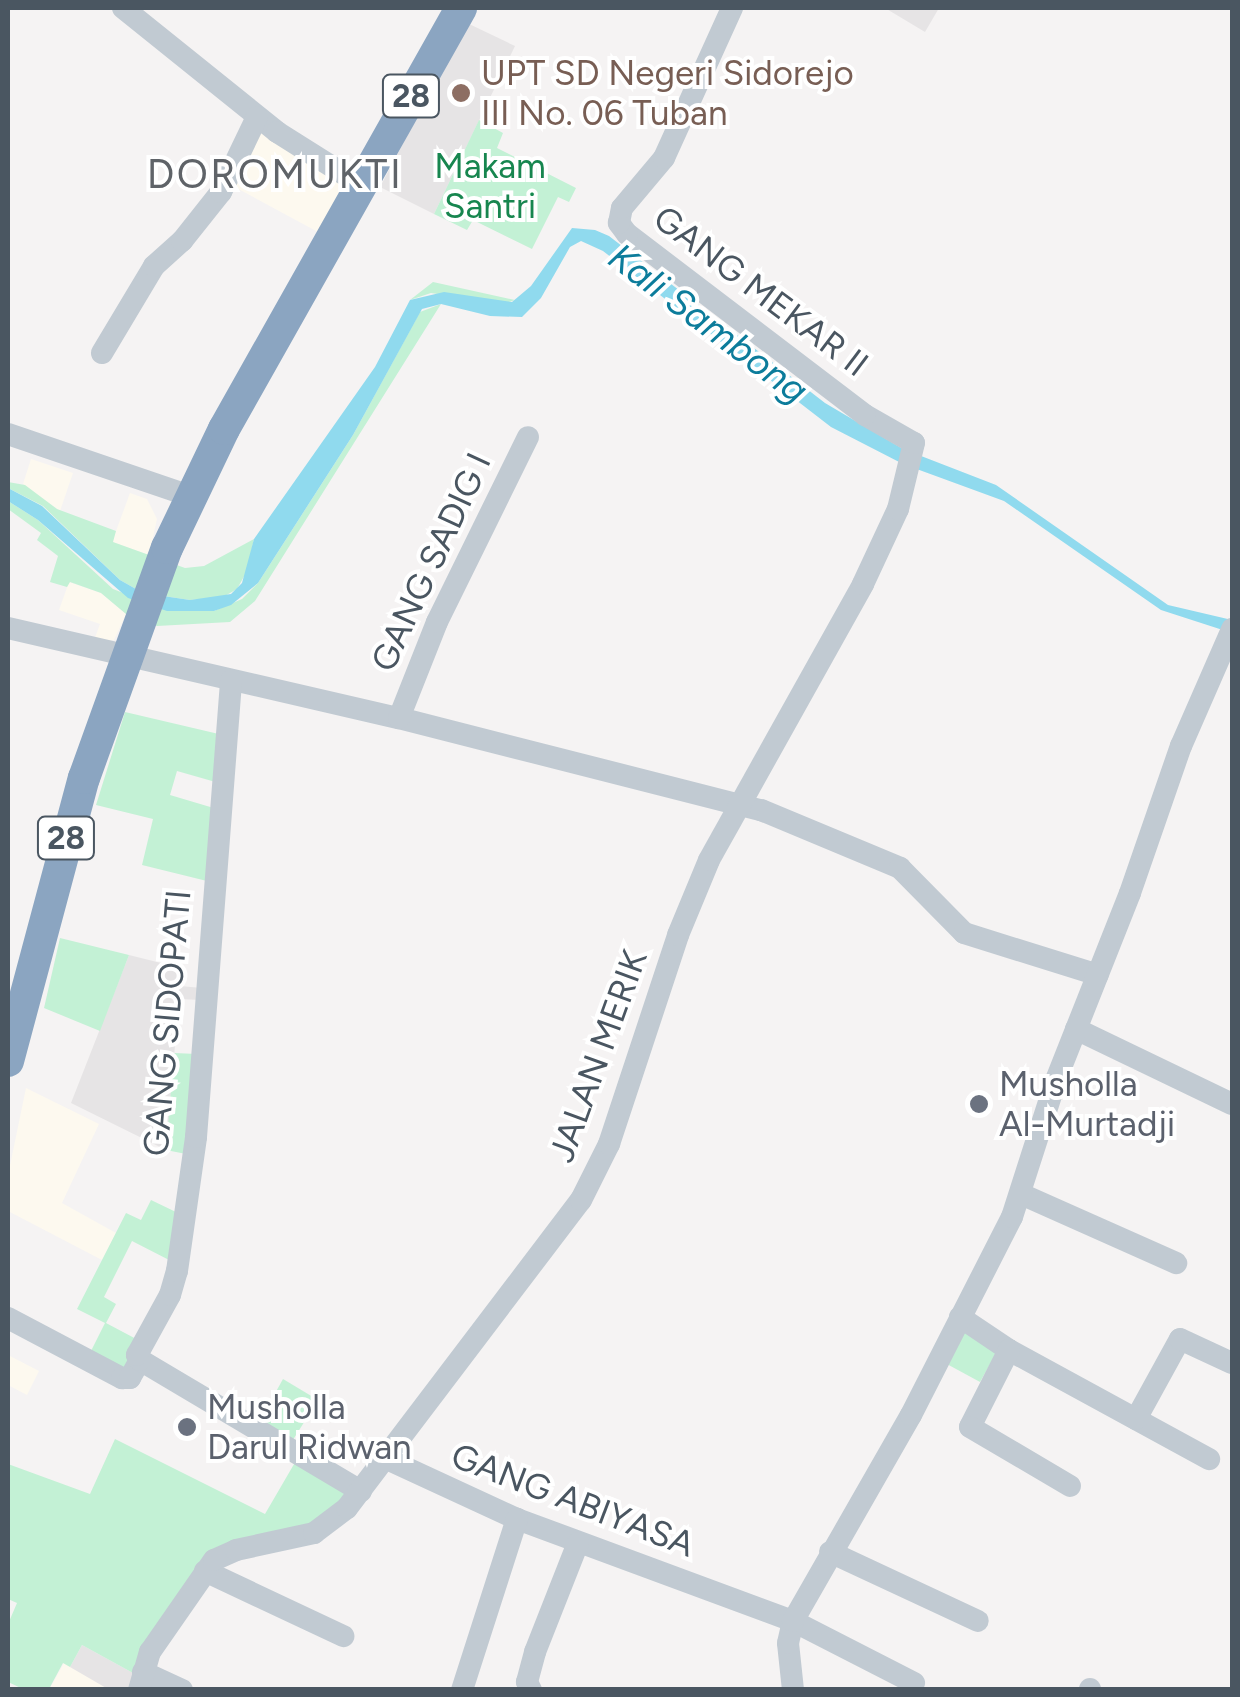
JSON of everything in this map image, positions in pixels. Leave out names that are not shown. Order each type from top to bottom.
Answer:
[{"type":"highway","name":"28","points":[[8,1061],[59,860],[127,658],[190,496],[460,8]]},
{"type":"street","points":[[122,8],[257,117],[362,185]]},
{"type":"street","name":"GANG MEKAR II","points":[[732,8],[664,158],[622,208],[619,223],[627,234],[865,415],[912,442],[912,461]]},
{"type":"street","points":[[102,353],[154,266],[182,241],[222,192],[257,117]]},
{"type":"street","points":[[8,434],[190,496]]},
{"type":"street","name":"GANG SADIG I","points":[[399,718],[427,643],[528,436]]},
{"type":"street","name":"JALAN MERIK","points":[[387,1459],[590,1186],[624,1102],[686,914],[738,804],[863,584],[895,516],[912,461]]},
{"type":"street","points":[[8,628],[399,718],[738,804],[900,868],[964,933],[1098,975]]},
{"type":"street","points":[[793,1690],[788,1643],[793,1621],[911,1414],[1022,1194],[1076,1029],[1182,746],[1230,638]]},
{"type":"street","name":"GANG SIDOPATI","points":[[140,1360],[137,1354],[170,1295],[177,1270],[196,1136],[231,680]]},
{"type":"street","points":[[1076,1029],[1232,1104]]},
{"type":"street","points":[[1022,1194],[1176,1264]]},
{"type":"street","points":[[8,1318],[122,1378],[130,1378],[140,1360],[361,1490]]},
{"type":"street","points":[[960,1318],[1009,1350],[1209,1459]]},
{"type":"street","points":[[1136,1419],[1180,1339],[1232,1363]]},
{"type":"street","points":[[1009,1350],[970,1427],[1070,1486]]},
{"type":"street","points":[[182,1690],[141,1681],[205,1571],[223,1555],[322,1530],[387,1459]]},
{"type":"street","name":"GANG ABIYASA","points":[[387,1459],[517,1519],[793,1621],[914,1683]]},
{"type":"street","points":[[462,1690],[517,1519]]},
{"type":"street","points":[[531,1690],[527,1682],[535,1652],[578,1542]]},
{"type":"street","points":[[830,1552],[978,1621]]},
{"type":"street","points":[[205,1571],[344,1636]]},
{"type":"shaded area","points":[[885,8],[939,8],[925,32]]},
{"type":"shaded area","name":"UPT SD Negeri Sidorejo III No. 06 Tuban","points":[[467,23],[515,46],[434,214],[380,187]]},
{"type":"shaded area","points":[[259,127],[346,182],[318,232],[231,185]]},
{"type":"shaded area","points":[[31,459],[73,473],[60,511],[23,484]]},
{"type":"shaded area","points":[[130,493],[147,499],[157,519],[149,555],[112,542]]},
{"type":"shaded area","points":[[69,582],[101,593],[126,614],[114,640],[93,643],[100,624],[59,610]]},
{"type":"shaded area","points":[[129,955],[181,968],[180,986],[202,988],[201,1000],[179,999],[166,1150],[71,1103]]},
{"type":"shaded area","points":[[26,1088],[99,1124],[62,1203],[116,1233],[102,1260],[8,1211],[8,1175]]},
{"type":"shaded area","points":[[8,1355],[39,1371],[27,1395],[8,1385]]},
{"type":"shaded area","points":[[82,1645],[133,1673],[130,1689],[108,1689],[70,1667]]},
{"type":"shaded area","points":[[64,1663],[108,1689],[49,1690]]},
{"type":"green space","name":"Makam Santri","points":[[479,120],[503,133],[497,148],[576,188],[569,202],[558,197],[532,249],[473,220],[467,230],[434,214]]},
{"type":"green space","points":[[433,282],[515,300],[503,304],[431,293],[410,300]]},
{"type":"green space","points":[[441,304],[255,601],[230,622],[157,626],[126,614],[101,593],[70,582],[67,587],[50,582],[58,556],[37,540],[41,533],[8,509],[8,501],[38,520],[113,589],[167,610],[214,611],[242,599],[258,583],[353,435],[420,312]]},
{"type":"green space","points":[[8,482],[25,485],[57,509],[116,531],[113,542],[185,568],[204,566],[254,539],[247,571],[237,589],[223,597],[190,600],[143,593],[120,580],[43,506],[8,488]]},
{"type":"green space","points":[[125,712],[223,735],[219,783],[177,771],[170,795],[217,809],[211,882],[142,865],[153,819],[96,805]]},
{"type":"green space","points":[[60,938],[129,955],[100,1031],[44,1008]]},
{"type":"green space","points":[[174,1053],[197,1054],[186,1154],[166,1150]]},
{"type":"green space","points":[[151,1200],[178,1213],[173,1262],[132,1241],[104,1297],[116,1304],[106,1323],[140,1341],[123,1375],[88,1357],[105,1323],[77,1309],[126,1213],[141,1220]]},
{"type":"green space","points":[[962,1330],[998,1350],[980,1382],[945,1363]]},
{"type":"green space","points":[[283,1379],[318,1400],[291,1443],[258,1424]]},
{"type":"green space","points":[[115,1439],[265,1514],[297,1459],[354,1493],[333,1517],[234,1546],[133,1673],[82,1645],[70,1667],[63,1663],[49,1689],[23,1689],[8,1682],[8,1624],[17,1603],[8,1599],[8,1464],[90,1494]]},
{"type":"water","name":"Kali Sambong","points":[[572,228],[609,236],[825,403],[903,449],[996,485],[1168,605],[1232,620],[1232,633],[1161,610],[1004,501],[903,464],[831,427],[603,251],[581,241],[570,247],[541,298],[522,317],[490,316],[441,304],[422,309],[353,435],[258,583],[231,605],[214,611],[167,611],[128,598],[38,520],[8,501],[8,488],[42,506],[120,580],[143,593],[190,600],[231,594],[242,583],[254,539],[375,367],[410,300],[444,292],[512,302],[531,286]]},
{"type":"place","name":"UPT SD Negeri Sidorejo III No. 06 Tuban","points":[[461,93]]},
{"type":"place","name":"Musholla Al-Murtadji","points":[[979,1104]]},
{"type":"place","name":"Musholla Darul Ridwan","points":[[187,1427]]},
{"type":"district","name":"DOROMUKTI","points":[[275,174]]}]
